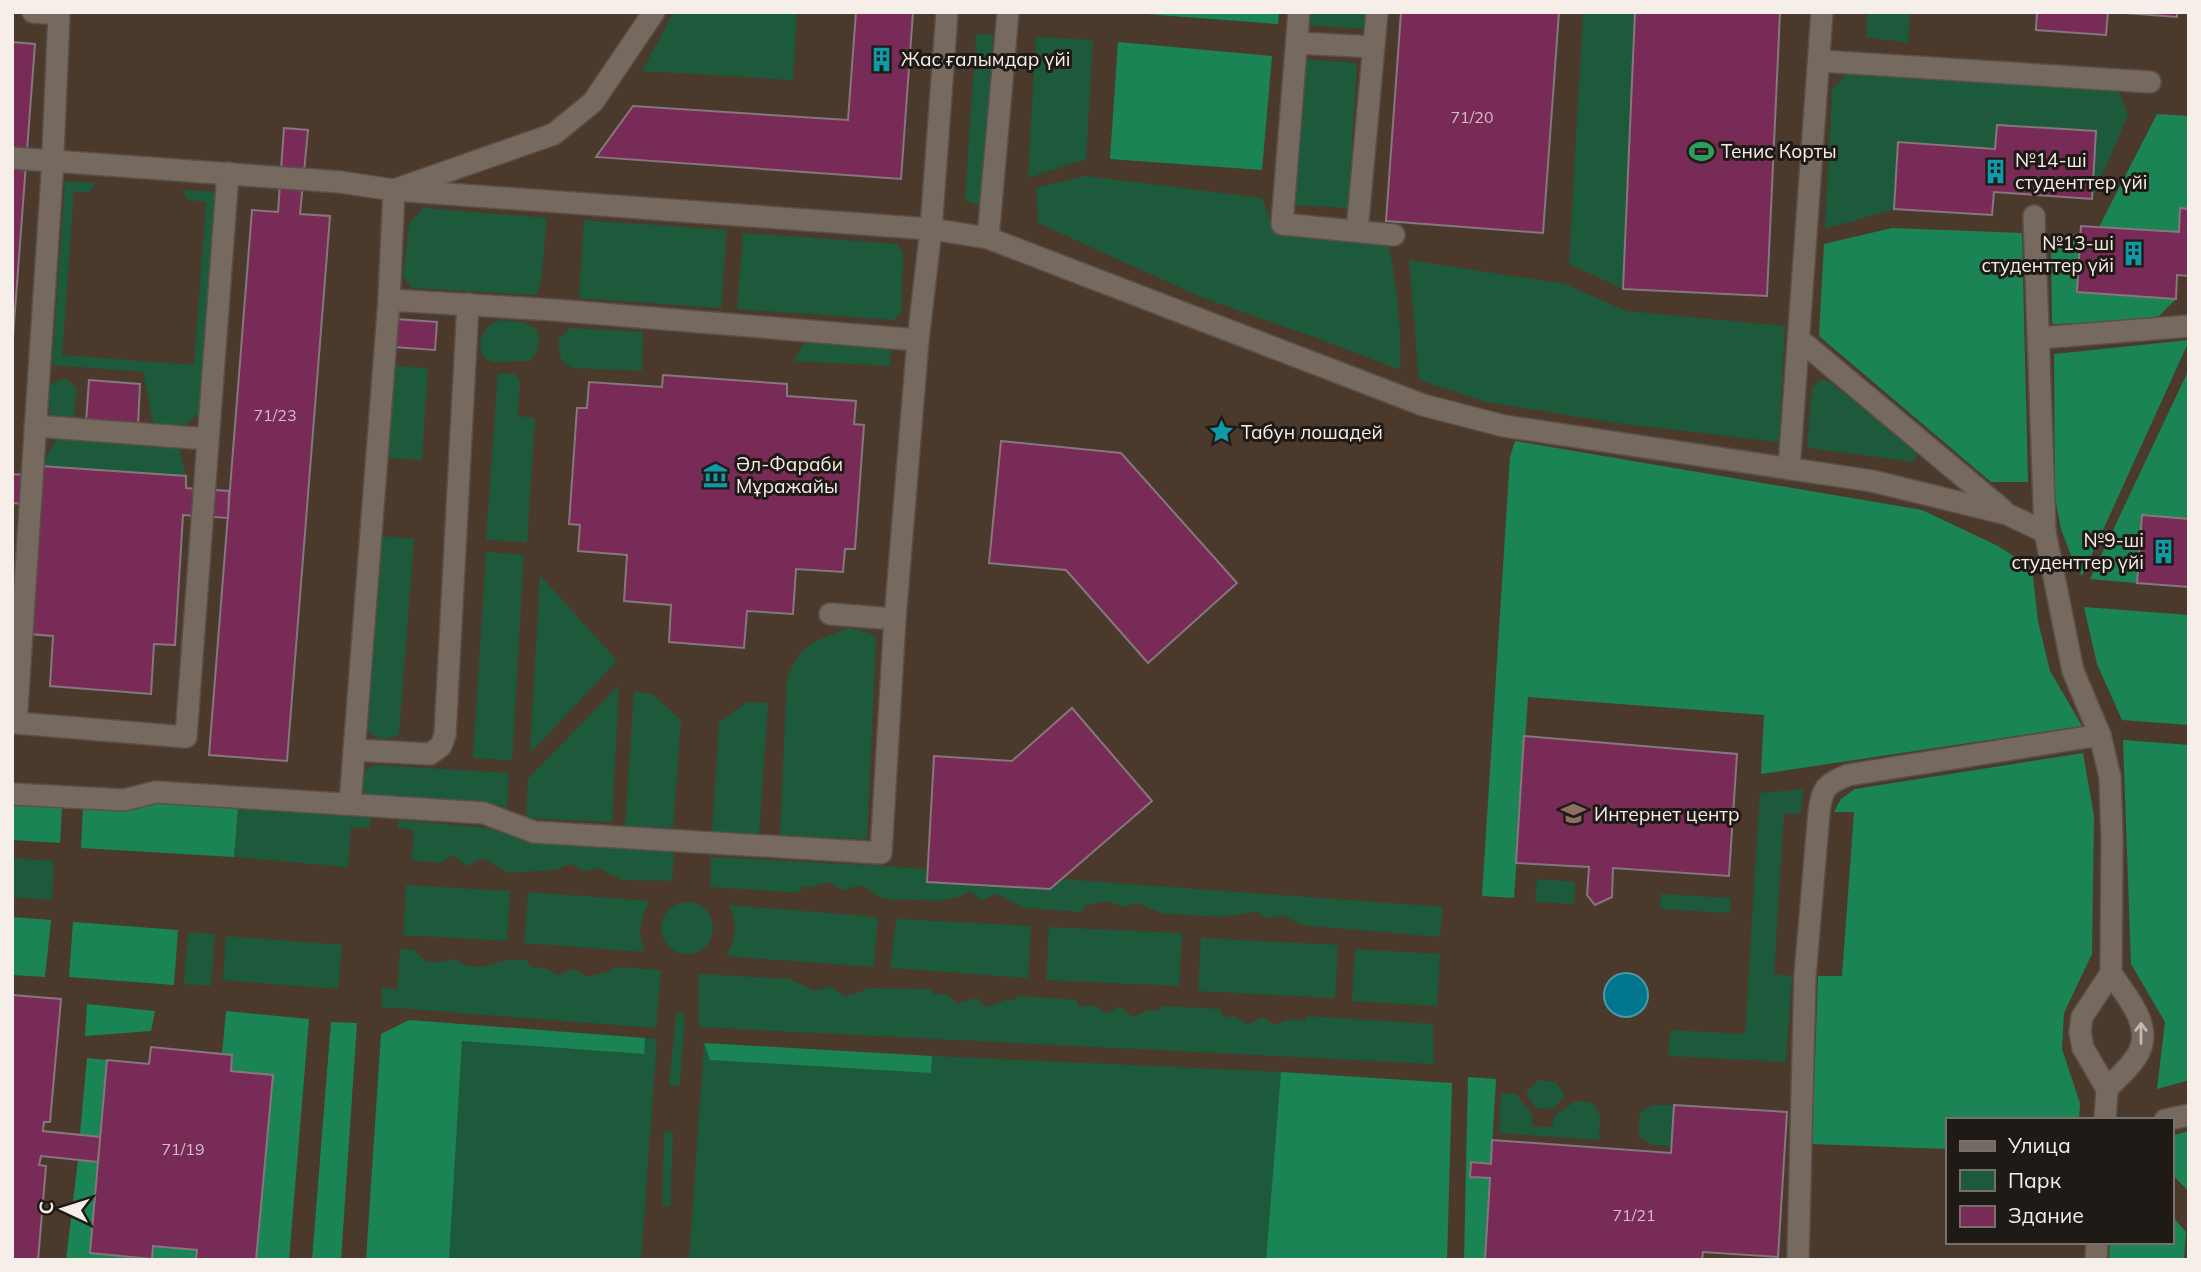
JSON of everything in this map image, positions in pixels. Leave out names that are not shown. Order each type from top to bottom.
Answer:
[{"type":"street","points":[[33,12],[59,14],[16,723],[186,737],[228,173]]},
{"type":"street","points":[[394,190],[554,134],[593,102],[654,12]]},
{"type":"street","points":[[12,794],[124,800],[156,792],[484,813],[534,832],[881,853],[895,619],[918,340],[931,229],[947,12]]},
{"type":"street","points":[[988,238],[1008,12]]},
{"type":"street","points":[[1299,12],[1282,224],[1394,235]]},
{"type":"street","points":[[1357,231],[1377,12]]},
{"type":"street","points":[[1789,468],[1822,12]]},
{"type":"street","points":[[1297,43],[1374,47]]},
{"type":"street","points":[[1819,61],[2150,82]]},
{"type":"street","points":[[12,158],[340,182],[394,190],[931,229],[988,238],[1423,405],[1504,426],[1872,481],[2007,514],[2045,532]]},
{"type":"street","points":[[350,804],[389,300],[394,190]]},
{"type":"street","points":[[2034,216],[2045,532],[2073,671],[2100,735],[2110,777],[2111,973],[2082,1017],[2080,1032],[2082,1048],[2107,1089],[2105,1118]]},
{"type":"street","points":[[389,300],[918,340]]},
{"type":"street","points":[[354,750],[430,754],[441,746],[445,735],[468,304]]},
{"type":"street","points":[[2039,338],[2189,326]]},
{"type":"street","points":[[1800,340],[2007,514]]},
{"type":"street","points":[[35,426],[208,439]]},
{"type":"street","points":[[830,614],[895,619]]},
{"type":"street","points":[[1798,1260],[1805,976],[1819,812],[1821,798],[1828,783],[1848,775],[2100,735]]},
{"type":"street","points":[[2107,1089],[2139,1052],[2143,1035],[2140,1017],[2111,973]]},
{"type":"shaded area","points":[[12,12],[2189,12],[2189,1260],[12,1260]]},
{"type":"green space","points":[[674,12],[797,12],[793,80],[642,71]]},
{"type":"green space","points":[[1119,12],[1279,12],[1278,24]]},
{"type":"green space","points":[[1309,12],[1367,12],[1365,29],[1308,25]]},
{"type":"green space","points":[[1583,12],[1635,12],[1623,289],[1569,264]]},
{"type":"green space","points":[[1867,12],[1910,12],[1908,43],[1866,37]]},
{"type":"green space","points":[[976,34],[993,34],[985,208],[965,200]]},
{"type":"green space","points":[[1036,37],[1093,40],[1086,159],[1028,178]]},
{"type":"green space","points":[[1118,42],[1272,56],[1262,170],[1110,159]]},
{"type":"green space","points":[[1304,59],[1357,63],[1348,208],[1295,205]]},
{"type":"green space","points":[[1846,75],[2119,91],[2128,115],[2092,199],[2096,131],[1997,125],[1995,149],[1898,142],[1894,209],[1825,229],[1832,89]]},
{"type":"green space","points":[[2157,114],[2189,116],[2189,209],[2180,209],[2179,232],[2099,227]]},
{"type":"green space","points":[[1085,176],[1262,198],[1274,230],[1388,240],[1398,305],[1400,370],[1201,297],[1038,223],[1036,188]]},
{"type":"green space","points":[[65,181],[96,183],[89,192],[74,192],[62,355],[194,365],[206,202],[188,200],[182,190],[216,192],[202,411],[182,428],[154,426],[143,372],[52,365]]},
{"type":"green space","points":[[423,208],[547,218],[541,280],[536,295],[412,288],[403,276],[409,224]]},
{"type":"green space","points":[[584,220],[727,230],[721,308],[579,298]]},
{"type":"green space","points":[[1892,228],[2022,233],[2028,482],[1991,482],[1819,336],[1824,244]]},
{"type":"green space","points":[[2081,232],[2077,292],[2176,299],[2155,320],[2052,324],[2051,241]]},
{"type":"green space","points":[[743,233],[897,244],[903,253],[901,313],[895,320],[737,309]]},
{"type":"green space","points":[[1409,260],[1565,284],[1626,311],[1785,326],[1779,442],[1617,423],[1486,402],[1419,380]]},
{"type":"green space","points":[[500,320],[522,322],[538,330],[538,347],[529,361],[493,362],[482,353],[480,347],[483,334],[493,323]]},
{"type":"green space","points":[[570,328],[643,332],[642,371],[572,368],[561,360],[558,339]]},
{"type":"green space","points":[[2189,340],[2082,576],[2061,529],[2055,498],[2054,354]]},
{"type":"green space","points":[[804,343],[891,347],[890,366],[794,361]]},
{"type":"green space","points":[[393,366],[428,368],[422,460],[387,458]]},
{"type":"green space","points":[[2189,369],[2189,519],[2142,515],[2137,583],[2090,579]]},
{"type":"green space","points":[[498,373],[514,374],[520,380],[518,416],[535,418],[527,542],[486,540]]},
{"type":"green space","points":[[66,378],[77,389],[74,418],[51,416],[47,392],[50,384]]},
{"type":"green space","points":[[1820,380],[1829,381],[1917,453],[1915,462],[1807,448],[1812,389]]},
{"type":"green space","points":[[57,439],[179,448],[186,476],[41,466]]},
{"type":"green space","points":[[1515,441],[1922,510],[1998,546],[2032,568],[2038,621],[2050,671],[2082,726],[1761,774],[1764,715],[1528,697],[1514,898],[1482,896],[1510,457]]},
{"type":"green space","points":[[382,536],[414,539],[399,735],[382,740],[368,732]]},
{"type":"green space","points":[[486,552],[524,555],[512,760],[473,758]]},
{"type":"green space","points":[[540,575],[617,661],[530,753]]},
{"type":"green space","points":[[2084,607],[2189,615],[2189,725],[2122,720],[2097,664]]},
{"type":"green space","points":[[848,628],[870,633],[876,639],[867,839],[780,836],[787,679],[803,650]]},
{"type":"green space","points":[[619,685],[612,822],[526,818],[528,779]]},
{"type":"green space","points":[[634,692],[652,694],[681,720],[673,828],[625,826]]},
{"type":"green space","points":[[747,702],[768,703],[759,835],[712,831],[719,723]]},
{"type":"green space","points":[[2123,740],[2189,745],[2189,1080],[2157,1089],[2165,1022],[2131,964]]},
{"type":"green space","points":[[2083,753],[2094,816],[2092,954],[2064,1013],[2062,1049],[2080,1103],[2079,1118],[1946,1118],[1946,1149],[1812,1144],[1818,976],[1842,976],[1854,812],[1834,812],[1841,799],[1855,789]]},
{"type":"green space","points":[[375,765],[509,773],[507,807],[490,803],[370,795],[364,792],[362,779],[365,770]]},
{"type":"green space","points":[[1803,789],[1801,813],[1784,814],[1774,974],[1792,976],[1786,1062],[1668,1056],[1670,1030],[1745,1034],[1760,793]]},
{"type":"green space","points":[[12,803],[62,806],[60,843],[12,840]]},
{"type":"green space","points":[[152,803],[238,809],[234,857],[81,848],[83,808],[130,810]]},
{"type":"green space","points":[[238,809],[371,817],[369,828],[351,827],[348,867],[234,857]]},
{"type":"green space","points":[[398,820],[497,829],[526,842],[674,852],[672,881],[622,880],[599,868],[585,872],[571,864],[554,870],[508,873],[483,858],[467,866],[452,855],[440,863],[411,860],[414,830],[398,828]]},
{"type":"green space","points":[[711,857],[885,866],[1443,907],[1440,937],[1300,925],[1284,915],[1267,918],[1257,912],[1219,917],[1161,913],[1137,903],[1124,907],[1108,901],[1084,906],[1083,912],[1025,908],[997,894],[981,900],[970,891],[940,901],[884,899],[860,885],[843,890],[828,882],[812,887],[802,886],[800,893],[710,887]]},
{"type":"green space","points":[[12,858],[54,861],[52,900],[12,897]]},
{"type":"green space","points":[[1537,879],[1575,882],[1574,904],[1535,902]]},
{"type":"green space","points":[[406,885],[510,891],[507,941],[403,935]]},
{"type":"green space","points":[[528,892],[649,901],[641,926],[645,952],[524,943]]},
{"type":"green space","points":[[1661,894],[1731,898],[1730,913],[1660,909]]},
{"type":"green space","points":[[687,902],[697,904],[705,910],[711,918],[711,938],[705,946],[697,952],[687,954],[677,952],[669,946],[663,938],[661,928],[663,918],[669,910],[677,904]]},
{"type":"green space","points":[[728,905],[878,917],[874,967],[726,956],[734,930]]},
{"type":"green space","points":[[12,917],[51,920],[45,977],[12,975]]},
{"type":"green space","points":[[896,919],[1031,926],[1028,978],[890,968]]},
{"type":"green space","points":[[73,922],[178,930],[174,985],[69,977]]},
{"type":"green space","points":[[1049,927],[1182,933],[1179,986],[1046,980]]},
{"type":"green space","points":[[188,932],[215,934],[211,986],[184,984]]},
{"type":"green space","points":[[226,936],[342,945],[338,989],[223,980]]},
{"type":"green space","points":[[1201,938],[1338,945],[1335,998],[1198,991]]},
{"type":"green space","points":[[400,949],[415,950],[427,961],[454,959],[473,966],[526,960],[531,967],[544,968],[558,975],[574,969],[587,977],[611,971],[615,967],[661,970],[656,1028],[381,1007],[382,988],[397,989]]},
{"type":"green space","points":[[1355,949],[1440,954],[1437,1006],[1352,1001]]},
{"type":"green space","points":[[699,974],[790,979],[815,991],[831,986],[845,997],[870,988],[931,989],[935,995],[947,994],[957,1004],[976,998],[986,1007],[1006,1000],[1016,1000],[1018,996],[1076,1000],[1079,1007],[1094,1005],[1106,1013],[1120,1007],[1133,1017],[1147,1010],[1160,1011],[1163,1006],[1220,1009],[1223,1017],[1234,1016],[1248,1024],[1263,1017],[1274,1025],[1290,1019],[1305,1021],[1306,1016],[1433,1024],[1434,1064],[699,1027]]},
{"type":"green space","points":[[87,1004],[155,1011],[151,1031],[85,1036]]},
{"type":"green space","points":[[226,1011],[309,1019],[289,1260],[256,1260],[231,1071],[232,1055],[222,1054]]},
{"type":"green space","points":[[676,1013],[685,1013],[680,1085],[669,1085]]},
{"type":"green space","points":[[409,1020],[645,1038],[644,1054],[462,1041],[449,1260],[366,1260],[381,1034]]},
{"type":"green space","points":[[331,1022],[357,1023],[341,1260],[312,1260]]},
{"type":"green space","points":[[645,1038],[657,1039],[641,1260],[449,1260],[462,1041],[643,1054]]},
{"type":"green space","points":[[704,1043],[710,1060],[931,1073],[932,1056],[1281,1072],[1266,1260],[689,1260]]},
{"type":"green space","points":[[704,1043],[932,1056],[931,1073],[710,1060]]},
{"type":"green space","points":[[87,1058],[107,1060],[101,1137],[80,1134]]},
{"type":"green space","points":[[1281,1072],[1452,1083],[1447,1260],[1266,1260]]},
{"type":"green space","points":[[1468,1077],[1496,1079],[1491,1164],[1471,1163],[1471,1177],[1490,1178],[1485,1260],[1464,1260]]},
{"type":"green space","points":[[1538,1080],[1556,1082],[1565,1096],[1553,1109],[1536,1108],[1526,1093]]},
{"type":"green space","points":[[1501,1093],[1516,1094],[1532,1114],[1532,1126],[1552,1127],[1554,1116],[1576,1101],[1591,1102],[1600,1115],[1599,1140],[1499,1133]]},
{"type":"green space","points":[[1653,1105],[1674,1105],[1672,1146],[1653,1145],[1638,1136],[1640,1112]]},
{"type":"green space","points":[[664,1131],[673,1132],[670,1206],[662,1206]]},
{"type":"green space","points":[[2189,1131],[2189,1192],[2173,1175],[2173,1135]]},
{"type":"green space","points":[[78,1160],[98,1162],[152,1258],[153,1246],[197,1250],[196,1260],[66,1260]]},
{"type":"green space","points":[[2173,1217],[2186,1232],[2184,1260],[2109,1260],[2110,1244],[2173,1244]]},
{"type":"water","points":[[1626,973],[1641,980],[1648,995],[1641,1010],[1626,1017],[1611,1010],[1604,995],[1611,980]]},
{"type":"building","name":"Жас ғалымдар үйі","points":[[856,12],[913,12],[901,179],[596,157],[633,106],[848,120]]},
{"type":"building","points":[[1401,12],[1559,12],[1543,233],[1386,221]]},
{"type":"building","name":"Тенис Корты","points":[[1635,12],[1780,12],[1767,296],[1623,289]]},
{"type":"building","points":[[2037,12],[2108,12],[2106,35],[2036,30]]},
{"type":"building","points":[[2111,12],[2177,12],[2177,17]]},
{"type":"building","points":[[12,42],[35,44],[12,350]]},
{"type":"building","name":"№14-ші студенттер үйі","points":[[1997,125],[2096,131],[2092,199],[1994,192],[1992,215],[1894,209],[1898,142],[1995,149]]},
{"type":"building","points":[[284,128],[308,130],[300,214],[330,216],[287,761],[209,755],[252,210],[278,212]]},
{"type":"building","name":"№13-ші студенттер үйі","points":[[2180,208],[2189,209],[2189,276],[2177,275],[2176,299],[2077,292],[2081,226],[2179,232]]},
{"type":"building","points":[[396,319],[437,322],[435,350],[394,347]]},
{"type":"building","name":"Әл-Фараби Мұражайы","points":[[663,375],[787,384],[787,396],[856,401],[854,424],[864,425],[855,549],[845,549],[843,572],[796,569],[793,614],[747,611],[744,648],[669,642],[671,605],[624,601],[627,555],[578,551],[580,525],[569,524],[577,408],[587,408],[589,382],[662,387]]},
{"type":"building","points":[[89,380],[140,384],[138,426],[86,422]]},
{"type":"building","points":[[1001,441],[1121,453],[1237,583],[1148,663],[1066,570],[989,563]]},
{"type":"building","points":[[41,466],[186,476],[186,488],[229,491],[228,518],[183,515],[175,645],[154,644],[151,694],[50,686],[53,636],[29,634],[38,505],[12,503],[12,474],[40,476]]},
{"type":"building","name":"№9-ші студенттер үйі","points":[[2142,515],[2189,519],[2189,587],[2137,583]]},
{"type":"building","points":[[1072,708],[1152,801],[1050,889],[927,882],[934,756],[1012,761]]},
{"type":"building","points":[[1524,736],[1737,754],[1729,876],[1613,868],[1612,897],[1595,905],[1587,895],[1589,867],[1516,863]]},
{"type":"building","points":[[12,995],[61,999],[50,1122],[44,1122],[43,1131],[101,1137],[98,1162],[41,1156],[39,1165],[46,1166],[38,1260],[12,1260]]},
{"type":"building","points":[[151,1047],[232,1055],[231,1071],[273,1075],[256,1260],[196,1260],[197,1250],[153,1246],[152,1259],[90,1253],[107,1060],[149,1064]]},
{"type":"building","points":[[1674,1105],[1787,1112],[1778,1257],[1703,1252],[1702,1260],[1485,1260],[1490,1178],[1470,1177],[1471,1162],[1491,1164],[1492,1140],[1671,1153]]},
{"type":"place","name":"Жас ғалымдар үйі","points":[[881,59]]},
{"type":"place","name":"Тенис Корты","points":[[1701,151]]},
{"type":"place","name":"№14-ші студенттер үйі","points":[[1995,171]]},
{"type":"place","name":"№13-ші студенттер үйі","points":[[2134,254]]},
{"type":"place","name":"Табун лошадей","points":[[1221,432]]},
{"type":"place","name":"Әл-Фараби Мұражайы","points":[[716,475]]},
{"type":"place","name":"№9-ші студенттер үйі","points":[[2164,551]]},
{"type":"place","name":"Интернет центр","points":[[1574,814]]}]
